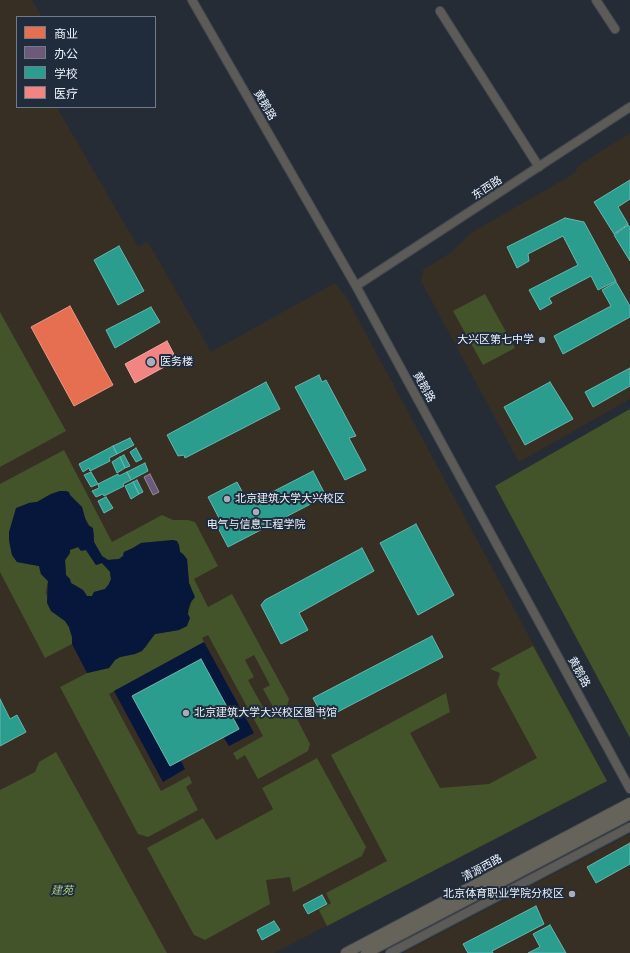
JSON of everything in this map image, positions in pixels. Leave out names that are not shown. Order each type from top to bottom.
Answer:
[{"type":"main road","name":"清源西路","points":[[346,953],[630,803]]},
{"type":"main road","name":"清源西路","points":[[366,953],[630,814]]},
{"type":"street","name":"黄鹅路","points":[[192,0],[356,286],[630,789]]},
{"type":"street","points":[[597,0],[615,29]]},
{"type":"street","points":[[440,11],[539,167]]},
{"type":"street","name":"东西路","points":[[356,286],[630,107]]},
{"type":"street","points":[[390,953],[630,827]]},
{"type":"shaded area","name":"北京建筑大学大兴校区","points":[[0,0],[32,0],[41,16],[16,16],[16,108],[57,108],[138,247],[148,242],[211,352],[335,283],[346,297],[607,781],[274,953],[0,953]]},
{"type":"shaded area","name":"大兴区第七中学","points":[[630,133],[630,399],[519,462],[421,281],[423,270],[453,251],[471,233],[575,173],[578,166]]},
{"type":"shaded area","name":"北京体育职业学院分校区","points":[[628,835],[630,836],[630,953],[403,953]]},
{"type":"green space","points":[[485,294],[515,348],[483,365],[453,311]]},
{"type":"green space","points":[[0,312],[66,431],[0,467]]},
{"type":"green space","points":[[630,409],[630,738],[495,486]]},
{"type":"green space","points":[[64,450],[112,542],[162,515],[173,520],[188,520],[195,522],[218,566],[194,579],[208,607],[232,594],[289,699],[287,706],[278,711],[273,707],[263,689],[270,685],[254,655],[245,660],[254,677],[248,680],[265,711],[271,718],[279,718],[288,714],[295,715],[310,744],[308,751],[258,779],[245,755],[237,760],[233,753],[263,736],[208,635],[202,638],[204,642],[109,694],[161,791],[189,776],[192,783],[186,787],[198,810],[148,837],[138,834],[60,687],[87,673],[109,668],[115,660],[120,657],[135,654],[146,647],[155,634],[179,630],[188,614],[191,602],[191,588],[189,583],[187,559],[180,552],[179,545],[173,540],[141,543],[124,552],[123,556],[119,559],[108,560],[102,556],[94,542],[94,533],[85,518],[82,507],[70,495],[60,491],[37,502],[29,503],[9,532],[12,555],[17,562],[39,566],[41,574],[48,581],[46,592],[51,611],[65,621],[69,627],[72,637],[72,644],[45,658],[0,572],[0,484]]},
{"type":"green space","points":[[78,547],[86,550],[96,565],[102,563],[110,571],[111,579],[109,584],[105,589],[94,592],[92,596],[87,596],[83,590],[71,583],[66,575],[65,560],[70,553],[69,550]]},
{"type":"green space","points":[[533,646],[607,781],[327,926],[319,910],[331,903],[326,893],[387,861],[331,755],[446,693],[450,712],[410,733],[440,788],[489,784],[537,758],[497,684],[500,673],[490,669]]},
{"type":"green space","name":"建苑","points":[[56,752],[167,953],[0,953],[0,790],[35,772],[39,762]]},
{"type":"green space","points":[[317,758],[366,847],[362,856],[293,892],[290,877],[266,880],[270,904],[205,940],[194,935],[147,848],[203,818],[216,840],[273,809],[262,788]]},
{"type":"water","points":[[60,491],[69,492],[70,495],[82,507],[88,525],[93,528],[94,542],[102,556],[108,560],[119,559],[123,556],[124,552],[141,543],[173,540],[177,541],[180,552],[187,559],[189,583],[195,597],[188,610],[190,618],[187,626],[179,630],[155,634],[142,651],[120,657],[115,660],[109,668],[87,673],[72,644],[72,637],[69,627],[65,621],[51,611],[47,603],[48,581],[41,574],[39,566],[17,562],[12,555],[9,532],[16,508],[29,503],[37,502]],"holes":[[[78,547],[81,551],[86,550],[96,565],[102,563],[110,572],[111,579],[109,584],[105,589],[94,592],[92,596],[87,596],[83,590],[71,583],[70,579],[66,575],[65,560],[70,553],[70,550]]]},
{"type":"water","points":[[204,642],[254,733],[229,746],[224,738],[240,729],[201,659],[132,695],[170,766],[181,761],[185,769],[163,782],[114,691]]},
{"type":"building: 商业","points":[[70,306],[113,385],[74,406],[31,327]]},
{"type":"building: 办公","points":[[150,474],[159,492],[153,495],[144,477]]},
{"type":"building: 学校","points":[[630,180],[630,199],[618,207],[628,224],[614,234],[594,202]]},
{"type":"building: 学校","points":[[565,218],[584,222],[616,281],[598,290],[591,276],[549,298],[552,303],[540,310],[529,290],[578,265],[563,236],[528,254],[529,261],[517,268],[507,247]]},
{"type":"building: 学校","points":[[628,225],[630,227],[630,261],[614,235]]},
{"type":"building: 学校","points":[[119,246],[144,291],[118,305],[94,260]]},
{"type":"building: 学校","points":[[616,282],[630,306],[630,317],[563,354],[554,336],[611,306],[602,290]]},
{"type":"building: 学校","points":[[151,307],[160,322],[115,348],[106,330]]},
{"type":"building: 学校","points":[[630,368],[630,386],[593,407],[585,392]]},
{"type":"building: 学校","points":[[319,375],[322,382],[326,380],[356,436],[349,438],[366,470],[345,480],[295,387]]},
{"type":"building: 学校","points":[[266,382],[280,409],[185,458],[184,455],[178,456],[167,435]]},
{"type":"building: 学校","points":[[550,382],[573,419],[525,445],[504,407]]},
{"type":"building: 学校","points":[[130,438],[134,445],[117,454],[113,446]]},
{"type":"building: 学校","points":[[113,446],[117,454],[109,458],[110,461],[90,471],[89,468],[83,472],[79,464]]},
{"type":"building: 学校","points":[[136,448],[142,459],[136,462],[130,452]]},
{"type":"building: 学校","points":[[124,455],[130,466],[125,468],[120,457]]},
{"type":"building: 学校","points":[[120,457],[125,468],[117,473],[112,462]]},
{"type":"building: 学校","points":[[145,463],[148,471],[131,480],[127,472]]},
{"type":"building: 学校","name":"电气与信息工程学院","points":[[313,471],[326,496],[228,547],[215,522],[220,520],[208,497],[237,482],[249,504]]},
{"type":"building: 学校","points":[[91,472],[98,484],[91,487],[84,475]]},
{"type":"building: 学校","points":[[127,472],[131,480],[123,484],[124,486],[104,496],[103,494],[96,497],[92,491],[99,488],[98,484],[118,474],[119,476]]},
{"type":"building: 学校","points":[[137,480],[143,492],[139,494],[133,482]]},
{"type":"building: 学校","points":[[133,482],[139,494],[131,499],[125,486]]},
{"type":"building: 学校","points":[[106,497],[113,508],[104,513],[98,501]]},
{"type":"building: 学校","points":[[416,524],[454,595],[418,615],[380,543]]},
{"type":"building: 学校","points":[[362,548],[374,571],[299,613],[308,630],[281,644],[261,605],[265,600]]},
{"type":"building: 学校","points":[[432,636],[443,657],[324,719],[313,698]]},
{"type":"building: 学校","name":"北京建筑大学大兴校区图书馆","points":[[201,659],[239,729],[170,766],[132,696]]},
{"type":"building: 学校","points":[[0,699],[10,719],[17,715],[26,732],[0,746]]},
{"type":"building: 学校","points":[[630,843],[630,864],[596,883],[587,867]]},
{"type":"building: 学校","points":[[322,895],[327,904],[308,914],[303,905]]},
{"type":"building: 学校","points":[[536,906],[544,924],[492,951],[493,953],[468,953],[463,944]]},
{"type":"building: 学校","points":[[274,921],[280,930],[262,940],[257,930]]},
{"type":"building: 学校","points":[[550,925],[566,953],[528,953],[540,947],[533,934]]},
{"type":"building: 医疗","name":"医务楼","points":[[167,341],[177,360],[135,383],[125,364]]},
{"type":"place","name":"大兴区第七中学","points":[[542,340]]},
{"type":"place","name":"医务楼","points":[[151,362]]},
{"type":"place","name":"北京建筑大学大兴校区","points":[[227,499]]},
{"type":"place","name":"电气与信息工程学院","points":[[256,512]]},
{"type":"place","name":"北京建筑大学大兴校区图书馆","points":[[186,713]]},
{"type":"place","name":"北京体育职业学院分校区","points":[[572,894]]}]
